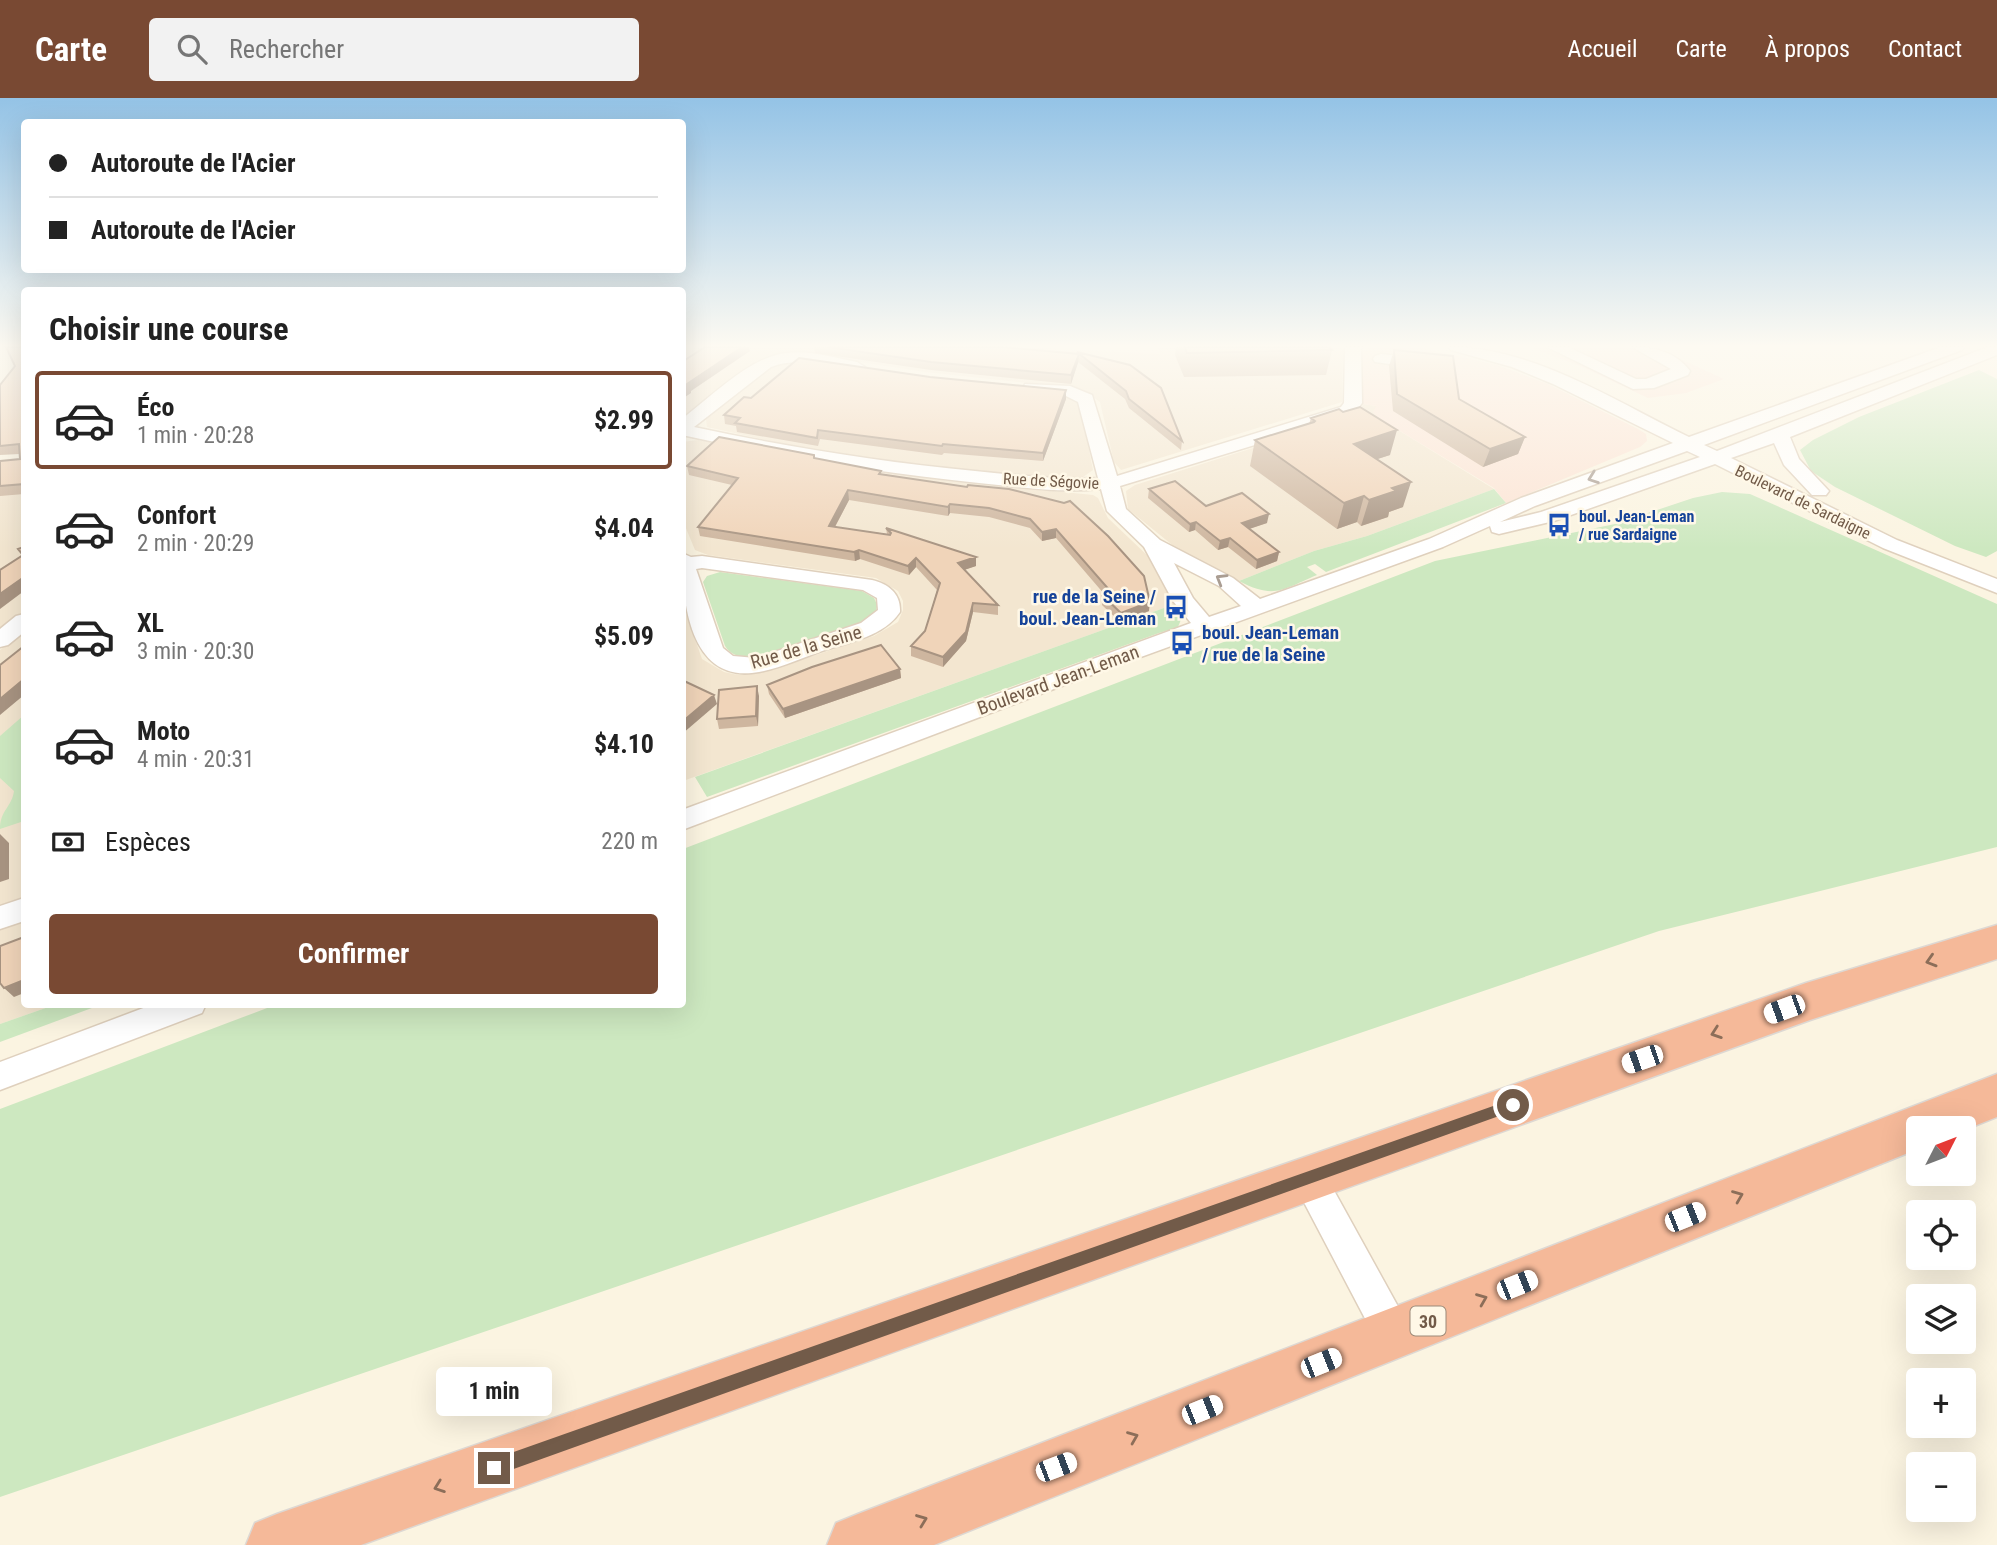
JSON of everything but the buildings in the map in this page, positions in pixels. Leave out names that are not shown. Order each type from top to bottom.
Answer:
[{"type":"highway","points":[[277,1545],[1805,1002],[1997,943]]},
{"type":"highway","name":"30","points":[[858,1545],[1997,1095]]},
{"type":"street","points":[[686,426],[700,415]]},
{"type":"street","points":[[1093,415],[1117,511],[1153,544],[1226,582],[1256,607]]},
{"type":"street","name":"Rue de Ségovie","points":[[686,430],[810,455],[910,470],[1090,486],[1108,484],[1335,415]]},
{"type":"street","name":"Boulevard de Sardaigne","points":[[1639,415],[1698,440],[1736,451],[1997,580]]},
{"type":"street","name":"Boulevard de Sardaigne","points":[[1651,415],[1698,440],[1715,458],[1770,486],[1890,544],[1997,587]]},
{"type":"street","name":"Boulevard Jean-Leman","points":[[686,819],[1256,607],[1436,544],[1528,502],[1769,415]]},
{"type":"street","name":"Boulevard Jean-Leman","points":[[1436,544],[1547,517],[1832,415]]},
{"type":"street","points":[[1780,435],[1791,461],[1819,491]]},
{"type":"street","points":[[1674,473],[1770,486]]},
{"type":"street","points":[[1153,544],[1184,601],[1205,626]]},
{"type":"street","name":"Rue de la Seine","points":[[686,562],[865,584],[887,595],[889,612],[869,628],[765,663],[734,664],[720,658],[712,648],[686,571]]},
{"type":"street","points":[[0,640],[21,623]]},
{"type":"street","points":[[0,918],[21,910]]},
{"type":"street","points":[[0,1076],[180,1008]]},
{"type":"street","points":[[1309,1178],[1393,1334]]},
{"type":"shaded area","points":[[710,415],[1082,415],[1093,470],[1083,477],[1071,478],[931,467],[793,446],[707,427],[706,418]]},
{"type":"shaded area","points":[[1103,415],[1301,415],[1121,470],[1114,462]]},
{"type":"shaded area","points":[[1355,415],[1377,415],[1494,489],[1367,536],[1314,551],[1239,581],[1176,548],[1128,509],[1126,491],[1135,485]]},
{"type":"shaded area","points":[[1375,415],[1609,415],[1646,434],[1647,441],[1640,447],[1506,503],[1494,488]]},
{"type":"shaded area","points":[[698,440],[828,464],[933,479],[1093,495],[1098,498],[1108,518],[1150,558],[1175,604],[686,780],[686,613],[702,659],[724,672],[738,675],[767,671],[874,636],[898,622],[903,601],[898,591],[876,578],[708,555],[695,550],[686,528],[686,442]]},
{"type":"shaded area","points":[[21,467],[21,614],[0,630],[0,469]]},
{"type":"shaded area","points":[[21,633],[21,898],[0,906],[0,650]]},
{"type":"shaded area","points":[[21,922],[21,1008],[45,1008],[0,1024],[0,929]]},
{"type":"green space","points":[[1865,415],[1997,415],[1997,551],[1986,557],[1955,546],[1835,487],[1811,471],[1800,450],[1813,440]]},
{"type":"green space","points":[[1494,489],[1506,503],[1326,572],[1315,564],[1307,567],[1317,575],[1287,588],[1262,590],[1239,581],[1314,551],[1367,536]]},
{"type":"green space","points":[[1722,492],[1750,494],[1997,604],[1997,847],[1659,931],[0,1497],[0,1109],[267,1008],[686,1008],[686,848],[1435,561],[1615,524],[1693,498]]},
{"type":"green space","points":[[720,572],[862,591],[874,598],[877,609],[865,621],[806,642],[760,656],[741,656],[732,653],[725,646],[703,582],[707,576]]},
{"type":"green space","points":[[1175,604],[1182,617],[1178,627],[707,797],[695,777]]},
{"type":"green space","points":[[21,718],[21,822],[0,829],[2,817],[14,791],[0,778],[0,736]]},
{"type":"green space","points":[[45,1008],[92,1008],[0,1042],[0,1024]]},
{"type":"place","name":"boul. Jean-Leman / rue Sardaigne","points":[[1559,525]]},
{"type":"place","name":"rue de la Seine / boul. Jean-Leman","points":[[1176,607]]},
{"type":"place","name":"boul. Jean-Leman / rue de la Seine","points":[[1182,643]]},
{"type":"route","points":[[494,1468],[1513,1105]]}]
